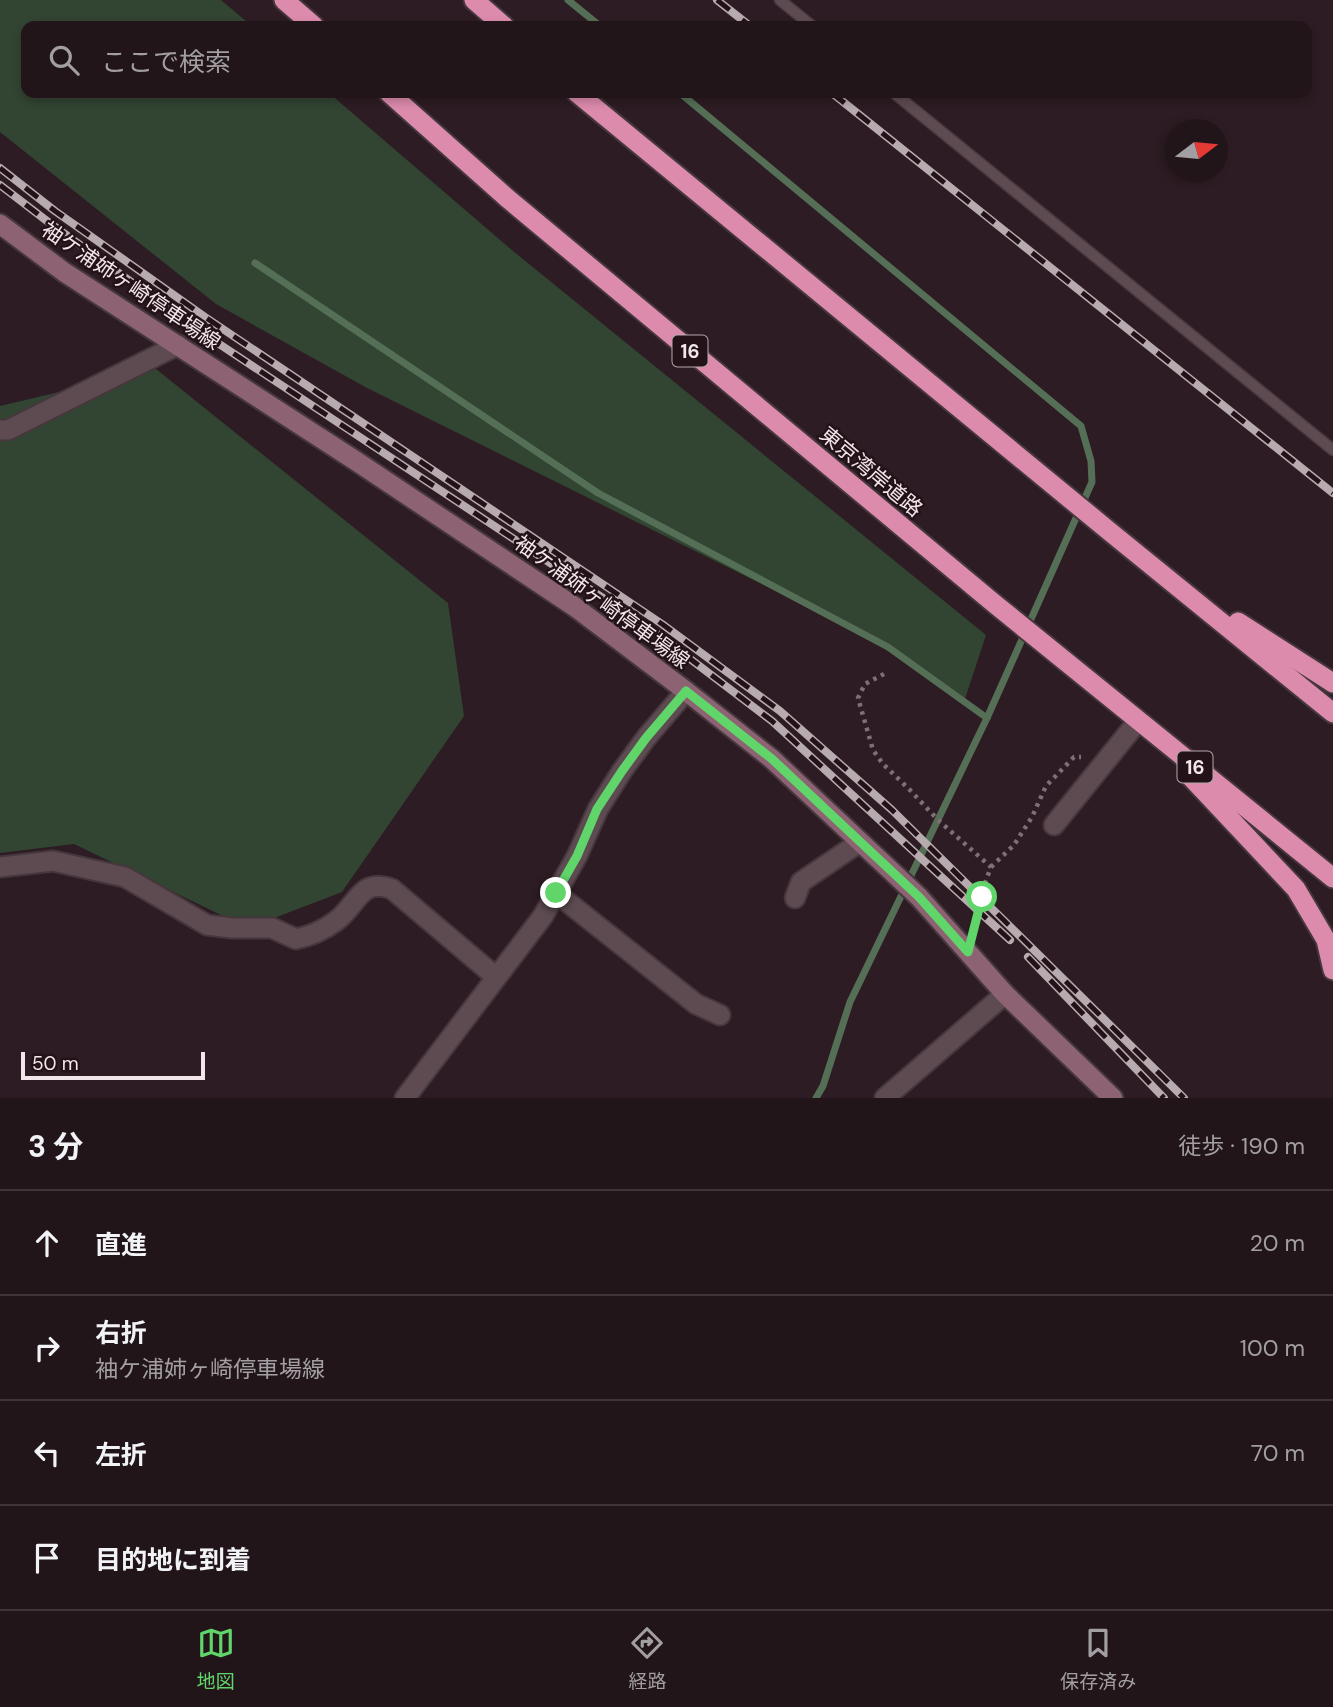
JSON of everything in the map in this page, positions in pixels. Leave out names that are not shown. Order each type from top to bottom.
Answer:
[{"type":"highway","points":[[284,0],[308,21]]},
{"type":"highway","points":[[474,0],[497,21]]},
{"type":"highway","name":"東京湾岸道路","points":[[394,98],[507,198],[1058,657],[1333,878]]},
{"type":"highway","points":[[583,98],[1333,713]]},
{"type":"highway","points":[[1154,568],[1333,683]]},
{"type":"highway","points":[[1138,722],[1296,889],[1326,940],[1333,970]]},
{"type":"main road","name":"袖ケ浦姉ヶ崎停車場線","points":[[0,224],[64,272],[575,607],[686,691],[772,759],[919,897],[1006,994],[1112,1098]]},
{"type":"street","points":[[0,430],[8,430],[178,345]]},
{"type":"street","points":[[405,1098],[543,916],[577,856],[597,809],[646,738],[686,691]]},
{"type":"street","points":[[1054,825],[1138,722]]},
{"type":"street","points":[[794,898],[801,882],[860,842]]},
{"type":"street","points":[[0,867],[54,861],[125,877],[207,925],[272,928],[296,939],[310,936],[337,921],[367,888],[380,884],[392,889],[496,977]]},
{"type":"street","points":[[556,893],[696,1004],[720,1015]]},
{"type":"street","points":[[886,1098],[1006,994]]},
{"type":"lane","points":[[780,0],[806,21]]},
{"type":"lane","points":[[900,98],[1333,450]]},
{"type":"path","points":[[884,674],[865,684],[858,698],[873,750],[883,764],[938,820],[991,867],[968,952]]},
{"type":"green space","points":[[0,0],[221,0],[246,21],[21,21],[21,98],[335,98],[513,251],[986,635],[964,702],[888,647],[367,388],[216,304],[0,132]]},
{"type":"green space","points":[[156,369],[448,603],[464,716],[342,892],[248,928],[74,844],[0,853],[0,406]]},
{"type":"waterway","points":[[568,0],[594,21]]},
{"type":"waterway","points":[[686,98],[1081,426],[1091,461],[1092,482],[987,718],[850,1002],[823,1086],[816,1098]]},
{"type":"waterway","points":[[255,263],[598,493],[888,647],[987,718]]},
{"type":"railway","points":[[717,0],[744,21]]},
{"type":"railway","points":[[838,98],[1333,493]]},
{"type":"railway","points":[[0,168],[55,211],[205,317],[662,624],[780,711],[892,810],[1184,1098]]},
{"type":"railway","points":[[0,185],[195,328],[656,633],[772,721],[1010,940]]},
{"type":"railway","points":[[1028,957],[1164,1098]]},
{"type":"route","points":[[556,893],[577,856],[597,809],[646,738],[686,691],[772,759],[919,897],[968,952],[982,897]]}]
